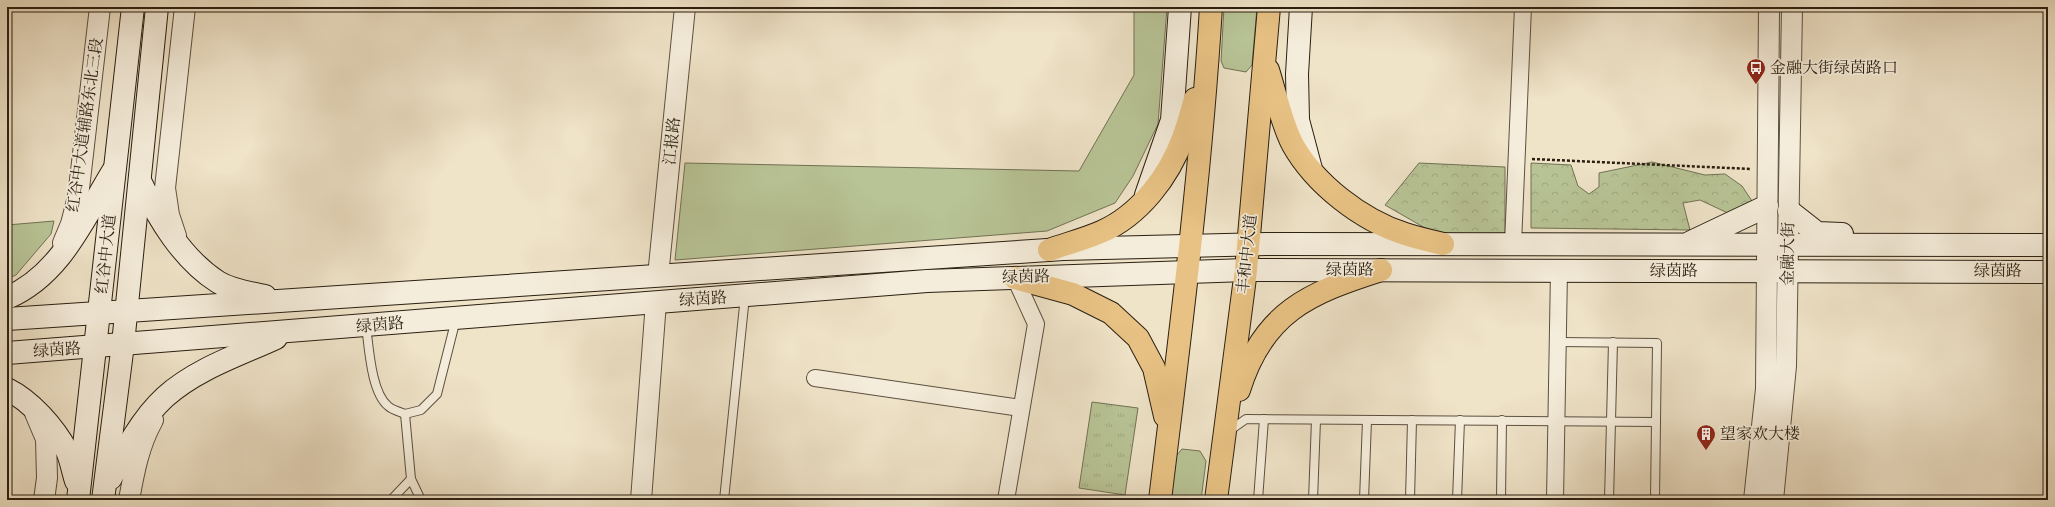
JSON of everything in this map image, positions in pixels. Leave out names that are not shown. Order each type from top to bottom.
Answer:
[{"type":"main road","name":"红谷中大道","points":[[78,496],[133,7]]},
{"type":"main road","name":"红谷中大道","points":[[104,495],[126,311],[157,7]]},
{"type":"main road","points":[[1144,199],[1172,120],[1180,7]]},
{"type":"main road","points":[[1160,500],[1191,246],[1211,7]]},
{"type":"main road","name":"丰和中大道","points":[[1216,500],[1249,244],[1270,7]]},
{"type":"main road","points":[[1301,7],[1297,74],[1298,120],[1312,174]]},
{"type":"main road","points":[[1049,250],[1102,232],[1129,215],[1160,183],[1183,138],[1208,54]]},
{"type":"main road","points":[[1265,59],[1292,144],[1312,174],[1344,202],[1375,220],[1404,234],[1443,244]]},
{"type":"main road","points":[[7,298],[36,281],[65,251],[115,167]]},
{"type":"main road","points":[[140,181],[154,210],[181,247],[218,282],[248,293],[290,300]]},
{"type":"main road","points":[[1686,244],[1768,206]]},
{"type":"main road","points":[[1789,211],[1817,233],[1894,236],[1915,245]]},
{"type":"main road","name":"绿茵路","points":[[7,319],[1049,250],[1249,244],[2048,245]]},
{"type":"main road","name":"绿茵路","points":[[7,353],[291,332],[927,281],[1246,270],[2048,272]]},
{"type":"main road","points":[[1224,435],[1245,369],[1265,334],[1286,313],[1316,293],[1340,283],[1381,270]]},
{"type":"main road","points":[[1015,278],[1073,294],[1111,313],[1138,338],[1154,368],[1169,430]]},
{"type":"main road","points":[[104,495],[125,450],[165,397],[201,372],[291,332]]},
{"type":"main road","points":[[7,389],[32,406],[67,452],[78,496]]},
{"type":"street","name":"红谷中大道辅路东北三段","points":[[54,264],[71,224],[78,197],[100,7]]},
{"type":"street","points":[[181,247],[169,215],[165,188],[185,7]]},
{"type":"street","name":"江报路","points":[[658,276],[685,7]]},
{"type":"street","points":[[1513,244],[1523,7]]},
{"type":"street","name":"金融大街","points":[[1769,7],[1768,206],[1778,245]]},
{"type":"street","name":"金融大街","points":[[1754,500],[1766,389],[1778,245],[1789,211],[1792,7]]},
{"type":"street","points":[[1555,500],[1558,271]]},
{"type":"street","name":"金融大街","points":[[1773,500],[1786,366],[1777,271]]},
{"type":"street","points":[[1006,500],[1036,324],[1015,278]]},
{"type":"street","points":[[641,500],[656,302]]},
{"type":"street","points":[[815,378],[1022,408]]},
{"type":"street","points":[[129,500],[135,464],[146,432],[165,397]]},
{"type":"street","points":[[32,406],[46,440],[47,478],[44,500]]},
{"type":"lane","points":[[724,500],[746,295]]},
{"type":"lane","points":[[366,326],[372,371],[376,387],[387,406],[405,414],[421,410],[437,394],[456,318]]},
{"type":"lane","points":[[1558,342],[1657,342],[1655,500]]},
{"type":"lane","points":[[1609,500],[1613,342]]},
{"type":"lane","points":[[405,414],[411,479],[421,500]]},
{"type":"lane","points":[[1224,435],[1246,419],[1556,420],[1656,422]]},
{"type":"lane","points":[[1258,500],[1264,419]]},
{"type":"lane","points":[[1313,500],[1316,420]]},
{"type":"lane","points":[[1364,500],[1367,420]]},
{"type":"lane","points":[[1410,500],[1412,420]]},
{"type":"lane","points":[[1458,500],[1460,420]]},
{"type":"lane","points":[[1501,500],[1502,420]]},
{"type":"lane","points":[[390,500],[411,479]]},
{"type":"path","points":[[1517,159],[1768,170]]},
{"type":"green space","points":[[1134,7],[1167,7],[1158,124],[1133,176],[1115,203],[1047,231],[675,260],[685,163],[1079,171],[1134,75]]},
{"type":"green space","points":[[1224,7],[1257,7],[1252,65],[1246,72],[1224,68],[1221,61]]},
{"type":"green space","points":[[1652,162],[1705,175],[1725,174],[1742,186],[1752,201],[1732,215],[1700,200],[1683,203],[1690,230],[1531,228],[1531,163],[1571,165],[1578,186],[1589,194],[1599,187],[1599,173]]},
{"type":"green space","points":[[1419,163],[1505,167],[1505,235],[1446,234],[1425,228],[1385,205]]},
{"type":"green space","points":[[54,221],[51,234],[16,275],[7,279],[7,225]]},
{"type":"green space","points":[[1092,402],[1138,408],[1125,495],[1079,488]]},
{"type":"green space","points":[[1182,449],[1200,451],[1206,461],[1201,500],[1170,500],[1176,456]]},
{"type":"place","name":"金融大街绿茵路口","points":[[1756,85]]},
{"type":"place","name":"望家欢大楼","points":[[1706,451]]}]
